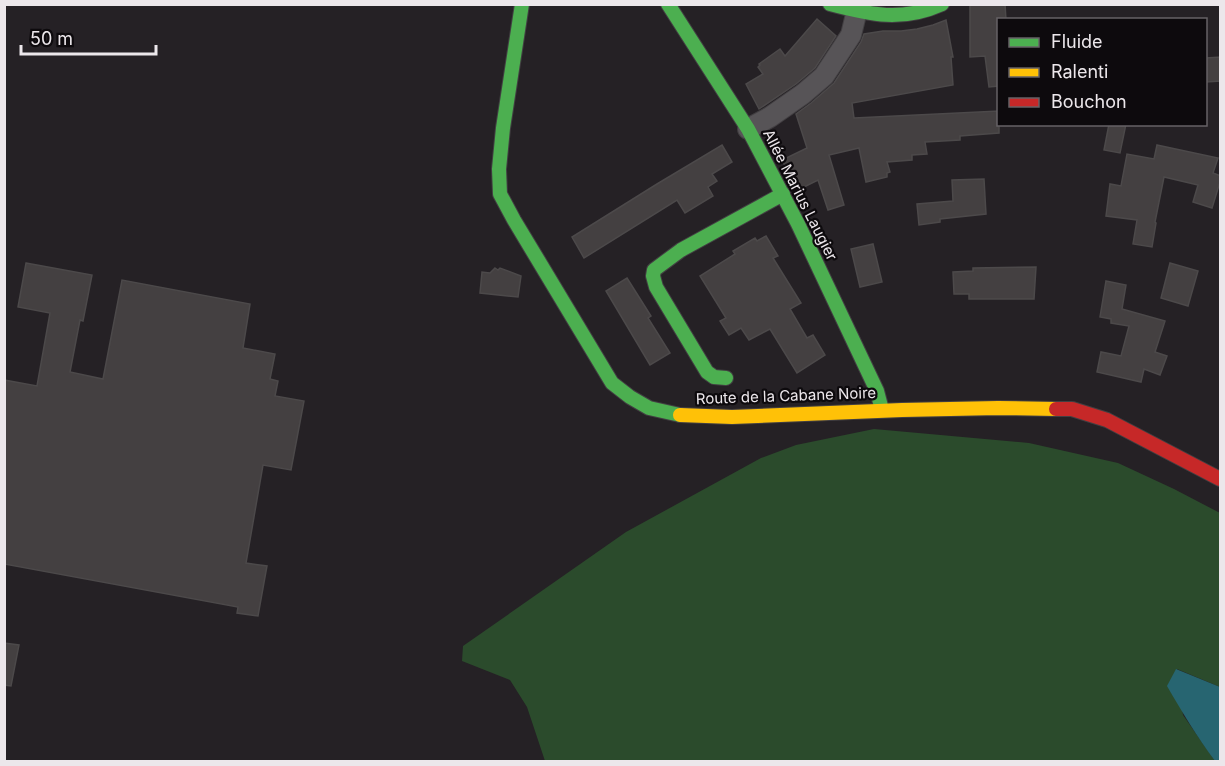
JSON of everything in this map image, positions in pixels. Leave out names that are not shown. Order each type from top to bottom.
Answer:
[{"type":"street","name":"Route de la Cabane Noire","points":[[522,4],[503,128],[500,194],[612,382],[630,397],[649,408],[678,415],[732,417],[882,410],[1072,409],[1107,420],[1221,479]]},
{"type":"street","name":"Allée Marius Laugier","points":[[668,4],[748,129],[783,194],[877,391],[882,410]]},
{"type":"street","points":[[830,4],[883,16],[908,16],[942,4]]},
{"type":"street","points":[[748,129],[770,117],[824,76],[851,35],[857,10]]},
{"type":"street","points":[[726,378],[719,378],[707,372],[656,287],[654,270],[681,250],[783,194]]},
{"type":"green space","points":[[874,429],[1029,443],[1118,463],[1220,513],[1220,687],[1177,669],[1183,715],[1215,761],[545,761],[527,707],[510,680],[462,661],[463,646],[626,532],[761,458],[796,445]]},
{"type":"water","points":[[1176,669],[1220,687],[1220,761],[1215,761],[1208,752],[1167,686]]},
{"type":"building","points":[[970,4],[1005,4],[1006,18],[997,18],[997,86],[989,87],[985,56],[970,57]]},
{"type":"building","points":[[817,19],[836,36],[815,68],[759,109],[746,84],[763,74],[758,67],[759,64],[780,49],[785,56]]},
{"type":"building","points":[[946,20],[953,57],[951,57],[953,85],[852,103],[854,118],[997,111],[999,133],[960,136],[960,140],[925,142],[927,154],[912,155],[912,160],[887,162],[890,172],[887,173],[887,177],[866,182],[859,148],[829,155],[844,205],[828,210],[818,180],[798,190],[782,160],[807,148],[796,114],[834,83],[864,34],[917,29]]},
{"type":"building","points":[[1221,57],[1221,81],[1207,82],[1207,58]]},
{"type":"building","points":[[1109,126],[1126,126],[1120,153],[1104,150]]},
{"type":"building","points":[[722,145],[732,162],[712,174],[717,181],[708,187],[713,196],[685,213],[677,200],[584,258],[572,237]]},
{"type":"building","points":[[1157,145],[1218,158],[1213,173],[1221,176],[1221,179],[1212,208],[1193,202],[1198,185],[1164,177],[1152,247],[1133,244],[1137,220],[1106,216],[1110,184],[1121,186],[1127,154],[1154,159]]},
{"type":"building","points":[[984,179],[986,214],[940,219],[940,222],[919,225],[917,204],[953,201],[952,180]]},
{"type":"building","points":[[766,236],[778,256],[773,258],[801,303],[790,309],[807,338],[813,335],[825,355],[797,373],[770,329],[749,340],[741,328],[729,335],[720,321],[726,318],[700,276],[735,254],[733,251],[755,238],[757,241]]},
{"type":"building","points":[[873,244],[882,282],[860,287],[851,249]]},
{"type":"building","points":[[26,263],[92,275],[70,372],[103,379],[122,280],[250,304],[243,348],[275,354],[270,379],[278,381],[275,396],[304,401],[291,470],[263,465],[246,563],[267,566],[258,616],[237,613],[238,607],[4,564],[4,380],[37,386],[50,313],[18,307]]},
{"type":"building","points":[[1170,263],[1198,271],[1188,306],[1161,298]]},
{"type":"building","points":[[1036,267],[1034,299],[969,299],[969,294],[954,294],[953,272],[973,271],[973,268]]},
{"type":"building","points":[[495,268],[521,276],[518,297],[480,293],[482,272],[490,273]]},
{"type":"building","points":[[627,278],[651,316],[648,318],[670,353],[650,365],[606,291]]},
{"type":"building","points":[[1106,281],[1126,285],[1122,309],[1165,321],[1155,352],[1167,356],[1160,375],[1144,369],[1141,382],[1097,372],[1101,352],[1121,356],[1129,326],[1111,323],[1111,319],[1100,317]]},
{"type":"building","points":[[4,643],[19,645],[11,686],[4,685]]},
{"type":"traffic: fast","points":[[522,4],[503,128],[499,169],[500,194],[612,383],[649,408],[680,415]]},
{"type":"traffic: fast","points":[[668,4],[748,129],[798,224],[877,391],[882,410]]},
{"type":"traffic: fast","points":[[830,4],[886,15],[913,13],[942,4]]},
{"type":"traffic: fast","points":[[726,378],[714,377],[707,372],[656,287],[654,270],[681,250],[783,194]]},
{"type":"traffic: slow","points":[[680,415],[732,417],[902,410],[1056,409]]},
{"type":"traffic: jam","points":[[1056,409],[1072,409],[1107,420],[1220,479]]}]
